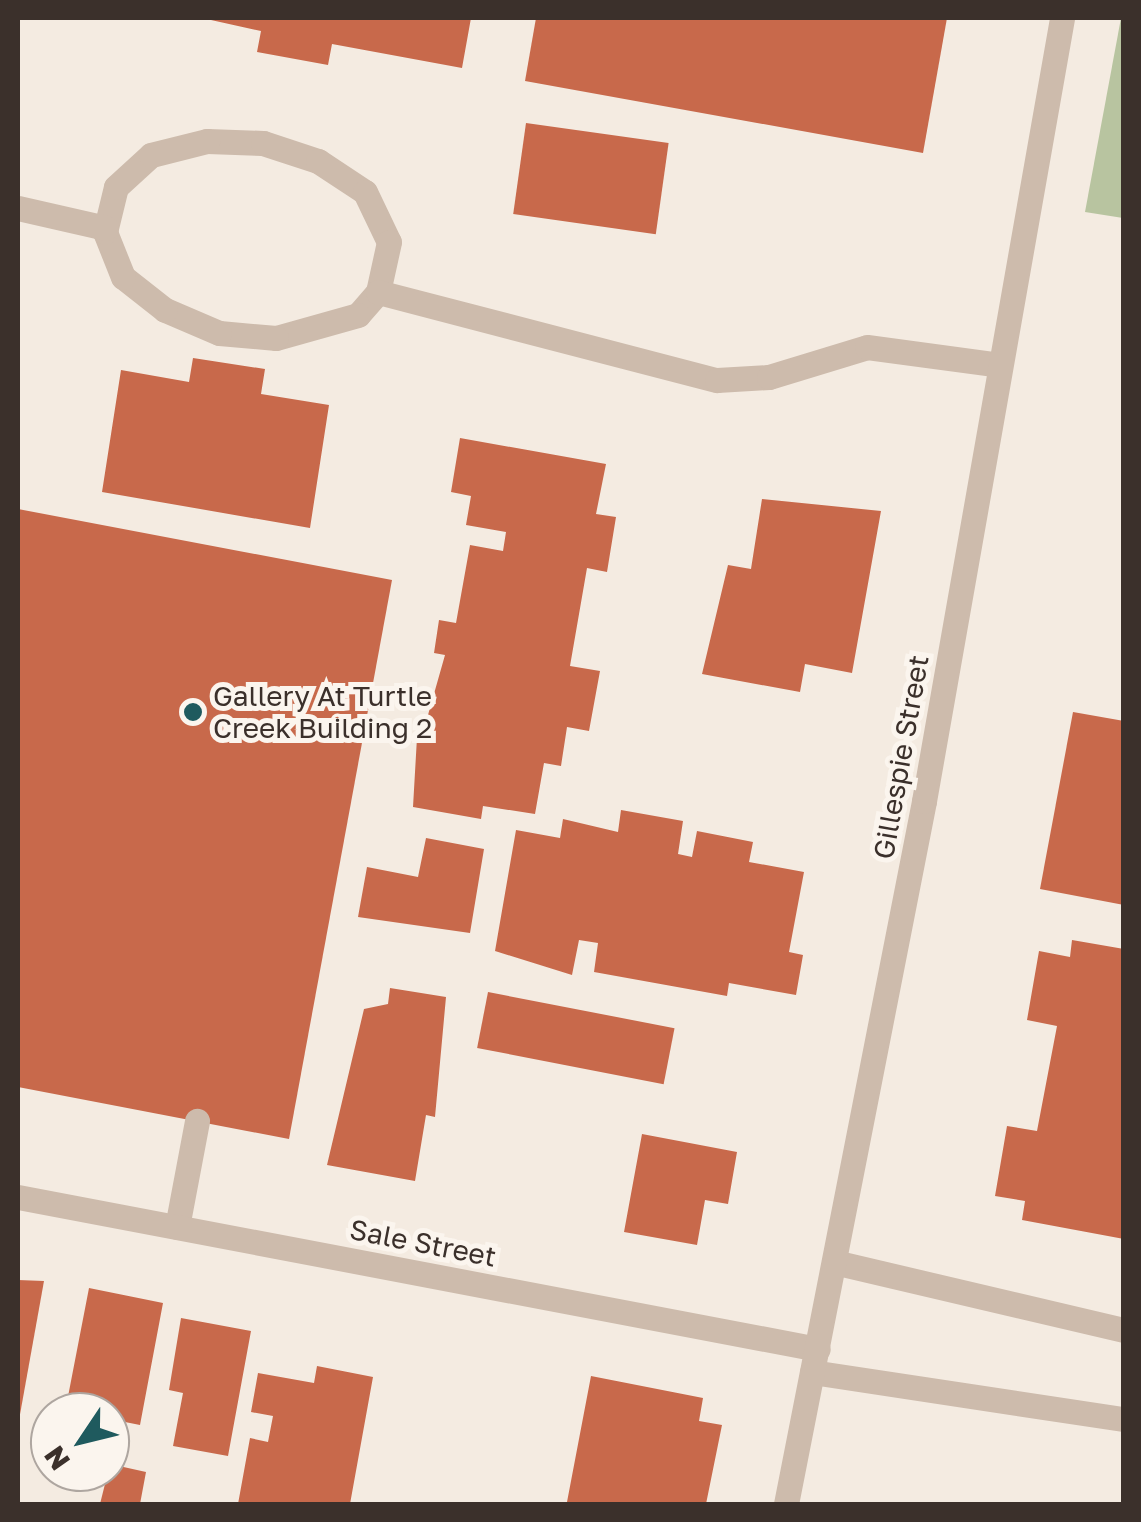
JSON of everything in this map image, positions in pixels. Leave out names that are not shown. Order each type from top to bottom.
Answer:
[{"type":"street","name":"Gillespie Street","points":[[786,1504],[834,1262],[1062,18]]},
{"type":"street","points":[[207,141],[264,143],[318,161],[365,192],[389,242],[378,292],[333,326],[276,338],[219,333],[165,310],[123,277],[106,228],[116,186],[151,154],[207,141]]},
{"type":"street","points":[[18,208],[106,228]]},
{"type":"street","points":[[378,292],[717,380],[770,376],[867,347],[1000,365]]},
{"type":"street","points":[[176,1228],[197,1121]]},
{"type":"street","name":"Sale Street","points":[[18,1197],[815,1361],[1124,1419]]},
{"type":"street","points":[[834,1262],[1124,1330]]},
{"type":"green space","points":[[1124,18],[1123,218],[1085,212]]},
{"type":"building","points":[[202,18],[471,18],[462,68],[332,44],[328,65],[257,52],[261,31]]},
{"type":"building","points":[[536,18],[947,18],[923,153],[525,81]]},
{"type":"building","points":[[526,123],[669,143],[656,234],[513,214]]},
{"type":"building","points":[[193,358],[265,369],[261,394],[329,405],[310,528],[102,492],[121,370],[189,382]]},
{"type":"building","points":[[460,438],[606,464],[596,514],[616,517],[607,572],[587,568],[570,666],[600,671],[589,731],[567,727],[561,766],[544,763],[535,814],[483,806],[481,819],[413,807],[418,720],[426,722],[445,655],[434,653],[439,620],[456,623],[470,545],[503,551],[506,532],[466,525],[471,496],[451,492]]},
{"type":"building","points":[[762,499],[881,511],[852,673],[805,664],[800,692],[702,674],[728,565],[751,569]]},
{"type":"building","name":"Gallery At Turtle Creek Building 2","points":[[18,509],[392,580],[289,1139],[18,1087]]},
{"type":"building","points":[[1073,712],[1124,721],[1124,905],[1040,889]]},
{"type":"building","points":[[621,810],[683,821],[678,854],[692,857],[697,831],[753,842],[749,862],[804,872],[789,952],[803,955],[796,995],[729,983],[727,996],[594,972],[598,943],[579,940],[572,975],[495,951],[516,830],[560,838],[563,819],[618,832]]},
{"type":"building","points":[[426,838],[484,849],[470,933],[358,917],[367,867],[418,877]]},
{"type":"building","points":[[1072,940],[1124,949],[1124,1239],[1022,1220],[1025,1201],[995,1196],[1007,1126],[1037,1131],[1057,1026],[1027,1020],[1039,951],[1070,957]]},
{"type":"building","points":[[390,988],[446,997],[435,1117],[426,1115],[415,1181],[327,1165],[364,1009],[388,1004]]},
{"type":"building","points":[[488,992],[675,1028],[664,1084],[477,1048]]},
{"type":"building","points":[[642,1134],[737,1152],[728,1204],[705,1200],[697,1245],[624,1232]]},
{"type":"building","points":[[18,1280],[44,1281],[19,1420],[18,1420]]},
{"type":"building","points":[[89,1288],[163,1303],[140,1425],[130,1423],[130,1392],[69,1392]]},
{"type":"building","points":[[181,1318],[251,1331],[228,1456],[173,1446],[183,1393],[169,1390]]},
{"type":"building","points":[[317,1366],[373,1377],[350,1504],[238,1504],[250,1438],[268,1442],[273,1416],[251,1412],[258,1373],[314,1383]]},
{"type":"building","points":[[591,1376],[703,1398],[699,1421],[722,1425],[706,1504],[567,1502]]},
{"type":"building","points":[[130,1468],[146,1472],[140,1504],[100,1504],[103,1492],[130,1492]]},
{"type":"place","name":"Gallery At Turtle Creek Building 2","points":[[193,712]]}]
